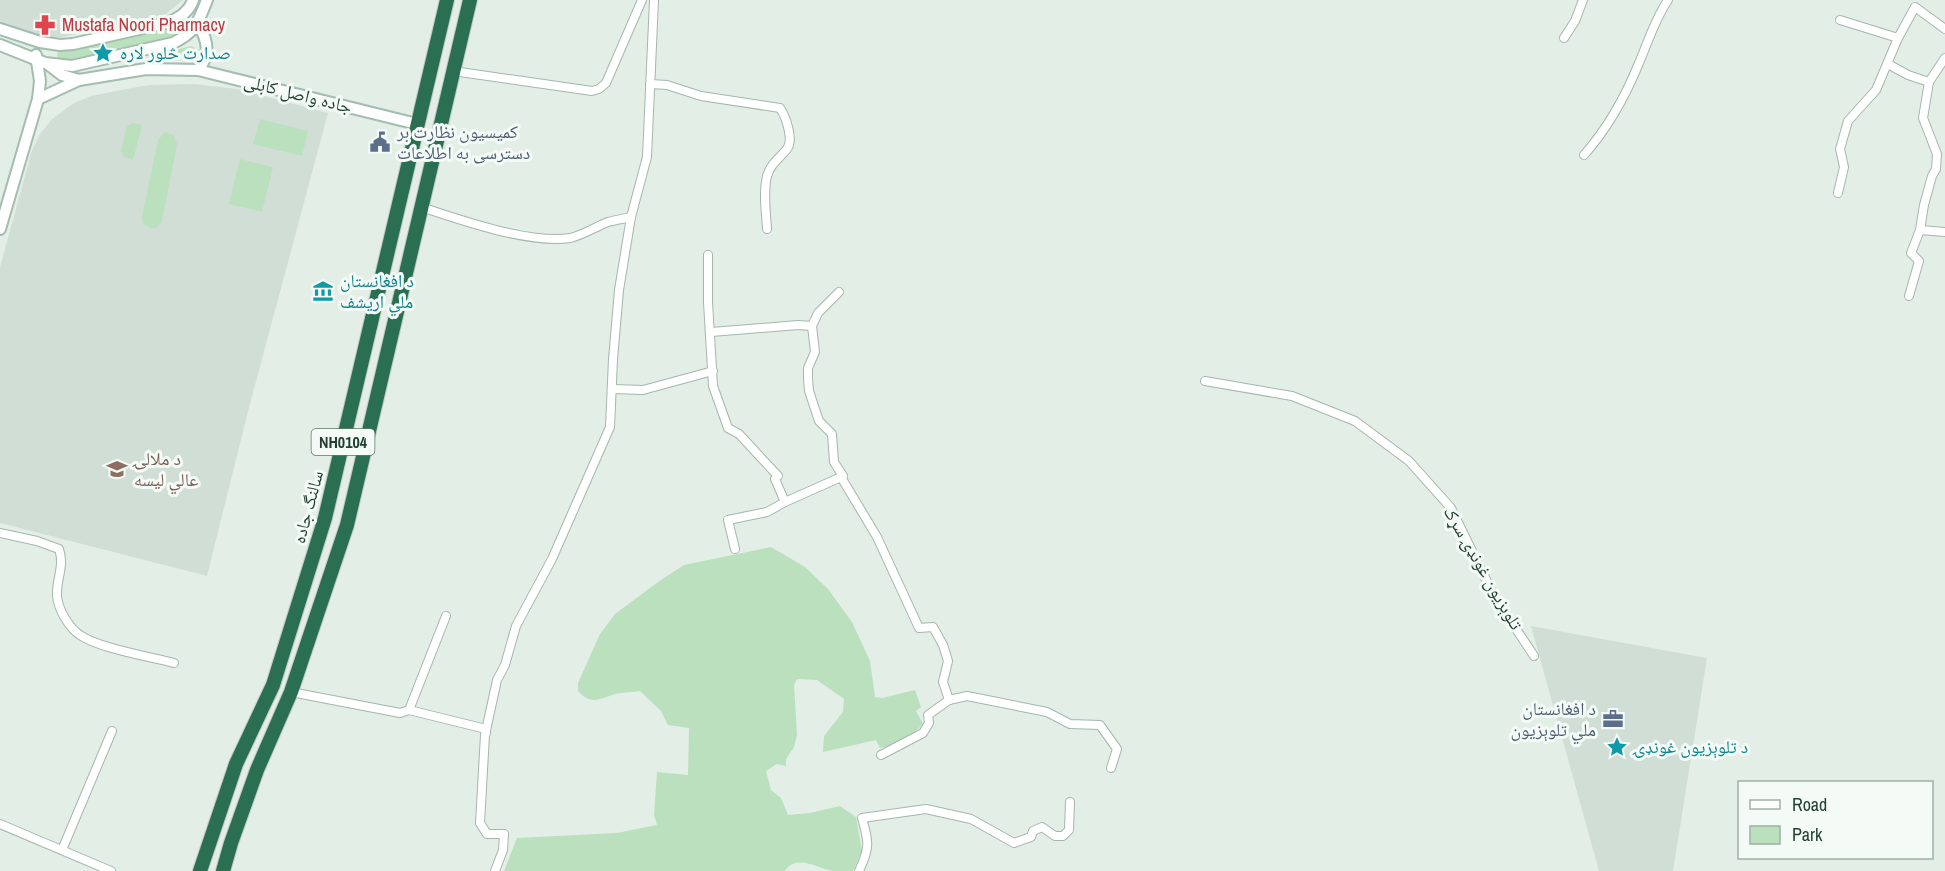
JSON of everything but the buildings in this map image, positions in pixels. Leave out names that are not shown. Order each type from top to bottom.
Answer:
[{"type":"highway","name":"سالنگ جاده","points":[[200,871],[236,764],[273,685],[326,518],[447,0]]},
{"type":"highway","name":"NH0104","points":[[223,871],[257,770],[291,692],[347,525],[470,0]]},
{"type":"highway","points":[[361,367],[382,372]]},
{"type":"street","points":[[0,29],[40,42],[73,44],[170,22],[181,17],[191,6],[193,0]]},
{"type":"street","points":[[0,45],[57,66],[81,65],[173,43],[192,32],[198,24],[207,0]]},
{"type":"street","points":[[453,71],[591,91],[599,89],[606,83],[642,0]]},
{"type":"street","points":[[486,735],[496,680],[505,665],[516,626],[552,559],[610,427],[619,290],[631,217],[647,157],[654,0]]},
{"type":"street","points":[[1564,38],[1575,21],[1582,0]]},
{"type":"street","points":[[1584,155],[1621,101],[1648,37],[1668,0]]},
{"type":"street","points":[[1838,193],[1844,167],[1840,148],[1848,121],[1876,90],[1898,38],[1915,7],[1945,29]]},
{"type":"street","points":[[1839,20],[1851,27],[1898,38]]},
{"type":"street","points":[[198,24],[208,46],[205,63],[198,70]]},
{"type":"street","points":[[0,229],[38,99],[40,42]]},
{"type":"street","points":[[1910,296],[1919,261],[1911,254],[1920,230],[1924,205],[1936,169],[1937,154],[1923,118],[1929,82],[1945,58]]},
{"type":"street","points":[[39,60],[63,75],[79,80]]},
{"type":"street","points":[[1888,64],[1908,75],[1929,82]]},
{"type":"street","name":"جاده واصل کابلی","points":[[38,99],[79,80],[146,69],[198,70],[417,124]]},
{"type":"street","points":[[650,84],[667,85],[700,96],[780,108],[789,135],[789,143],[787,149],[773,162],[768,175],[765,195],[767,229]]},
{"type":"street","points":[[421,207],[487,228],[537,237],[569,238],[609,222],[631,217]]},
{"type":"street","points":[[1920,230],[1945,232]]},
{"type":"street","points":[[708,255],[716,396],[728,428],[739,434],[778,476],[775,480],[785,502]]},
{"type":"street","points":[[839,292],[818,313],[812,326],[815,352],[808,368],[809,392],[819,421],[831,434],[834,462],[877,537],[919,628],[933,627],[943,645],[948,661],[943,682],[949,699]]},
{"type":"street","points":[[711,332],[798,325],[812,326]]},
{"type":"street","points":[[612,389],[643,390],[713,371]]},
{"type":"street","name":"تلوېزيون غونډۍ سړک","points":[[1205,381],[1292,396],[1323,408],[1355,421],[1409,461],[1451,508],[1493,594],[1534,656]]},
{"type":"street","points":[[735,549],[728,520],[766,512],[841,477]]},
{"type":"street","points":[[0,533],[37,541],[59,549],[62,560],[57,597],[71,627],[79,635],[117,649],[174,663]]},
{"type":"street","points":[[409,710],[446,616]]},
{"type":"street","points":[[291,692],[400,713],[409,710],[486,729],[480,823],[487,834],[504,834],[503,850],[495,871]]},
{"type":"street","points":[[881,755],[922,733],[929,723],[928,715],[949,699],[967,696],[1047,712],[1070,724],[1100,725],[1117,749],[1111,768]]},
{"type":"street","points":[[62,850],[112,731]]},
{"type":"street","points":[[860,871],[868,853],[867,836],[861,818],[926,808],[971,819],[1014,843],[1031,837],[1033,831],[1042,827],[1055,836],[1063,836],[1069,830],[1070,802]]},
{"type":"street","points":[[0,824],[111,871]]},
{"type":"shaded area","points":[[0,0],[183,0],[166,14],[63,37],[49,38],[0,23]]},
{"type":"shaded area","points":[[194,84],[237,89],[328,113],[247,415],[207,576],[0,523],[0,267],[32,150],[40,134],[52,119],[74,103],[91,96],[149,85]]},
{"type":"shaded area","points":[[1531,626],[1707,658],[1673,871],[1599,871]]},
{"type":"green space","points":[[181,25],[184,28],[183,31],[172,38],[99,57],[58,58],[59,52]]},
{"type":"green space","points":[[191,46],[199,50],[199,55],[145,58]]},
{"type":"green space","points":[[260,119],[308,131],[302,156],[253,144]]},
{"type":"green space","points":[[133,123],[142,125],[133,160],[124,157],[121,151],[127,126]]},
{"type":"green space","points":[[165,132],[174,135],[177,144],[162,221],[158,227],[152,229],[143,224],[142,217],[158,140]]},
{"type":"green space","points":[[240,159],[273,167],[262,212],[229,204]]},
{"type":"green space","points":[[771,547],[805,567],[828,589],[852,622],[870,661],[875,697],[882,698],[915,690],[921,707],[916,711],[923,724],[898,742],[880,748],[876,740],[823,752],[824,736],[843,712],[844,699],[817,680],[797,679],[794,685],[797,735],[794,747],[786,759],[786,766],[777,764],[766,771],[771,790],[781,798],[788,815],[840,806],[856,817],[862,851],[853,871],[833,871],[795,863],[785,871],[504,871],[517,838],[617,833],[657,825],[654,815],[657,772],[688,775],[689,728],[668,725],[661,711],[640,691],[593,700],[578,691],[578,683],[600,634],[615,614],[658,582],[684,565]]},
{"type":"place","name":"Mustafa Noori Pharmacy","points":[[45,25]]},
{"type":"place","name":"صدارت څلور لاره","points":[[103,53]]},
{"type":"place","name":"کمیسیون نظارت بر دسترسی به اطلاعات","points":[[380,142]]},
{"type":"place","name":"د افغانستان ملي اریشف","points":[[323,291]]},
{"type":"place","name":"د ملالۍ عالي لیسه","points":[[117,469]]},
{"type":"place","name":"د افغانستان ملي تلوېزیون","points":[[1613,719]]},
{"type":"place","name":"د تلوېزیون غونډۍ","points":[[1617,747]]}]
